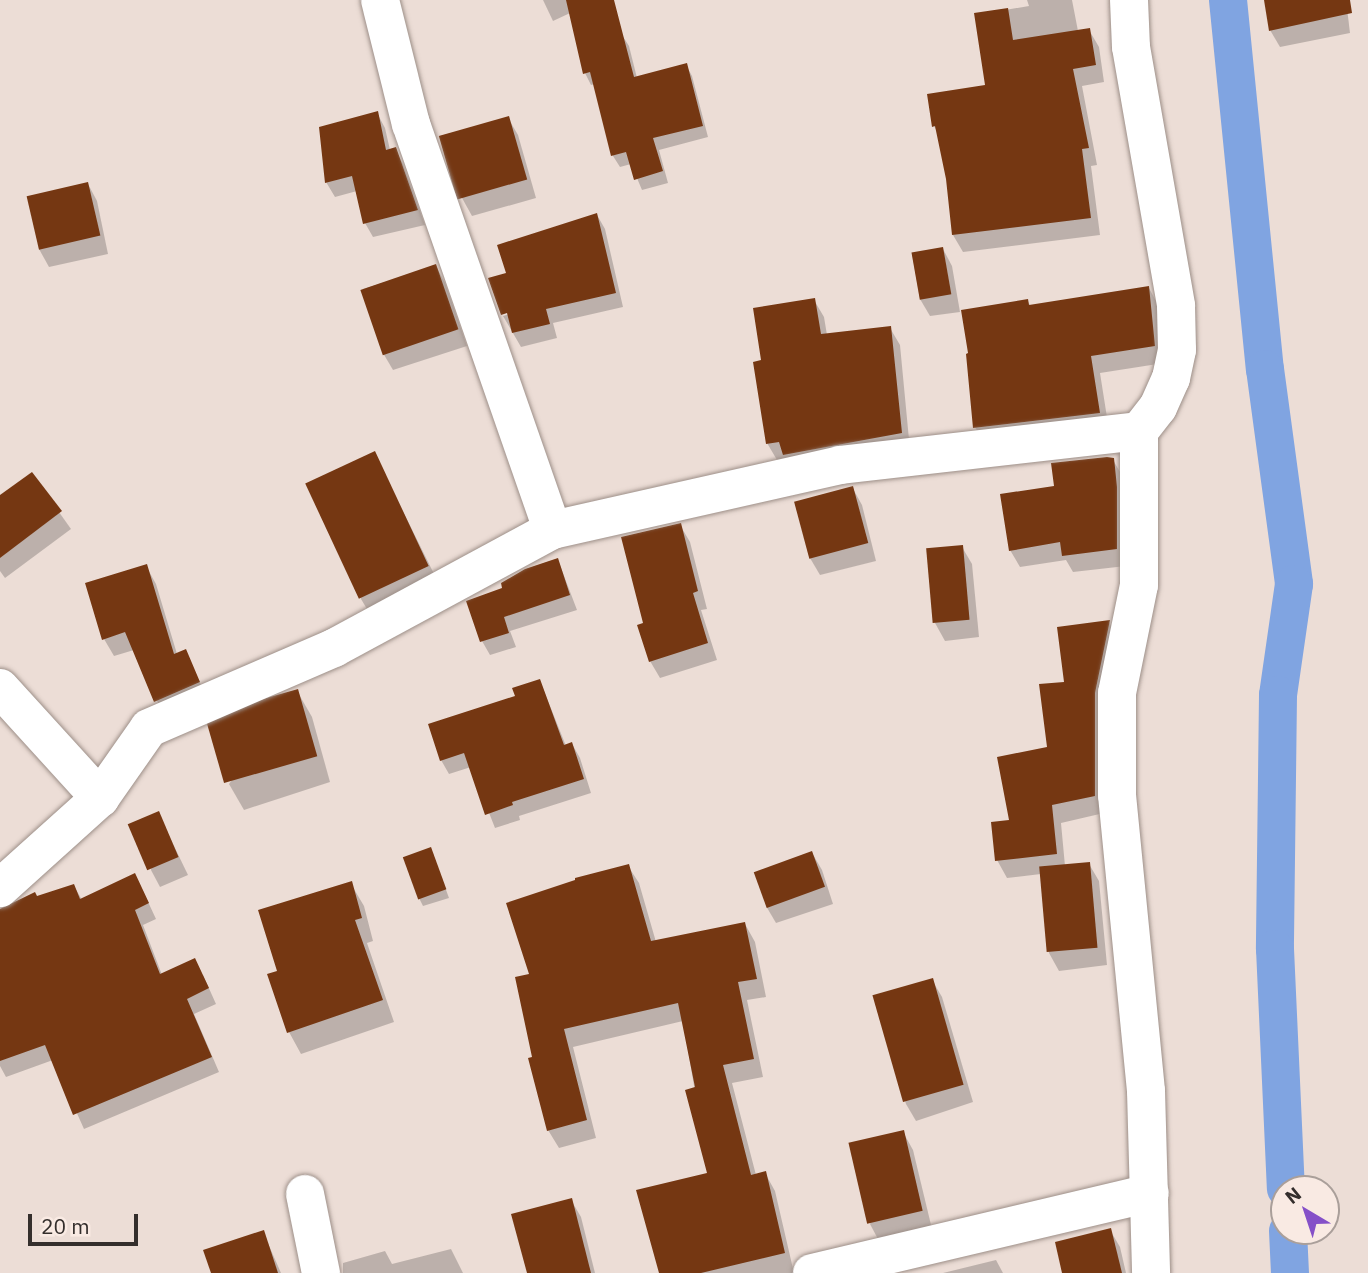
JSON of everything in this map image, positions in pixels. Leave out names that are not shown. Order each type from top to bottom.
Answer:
[{"type":"street","points":[[380,0],[411,124],[552,530]]},
{"type":"street","points":[[1129,0],[1131,47],[1176,306],[1177,350],[1171,378],[1158,407],[1139,431],[1139,584],[1117,693],[1117,795],[1145,1077],[1151,1273]]},
{"type":"street","points":[[0,888],[100,799],[149,728],[334,648],[552,530],[840,465],[1139,431]]},
{"type":"street","points":[[0,688],[100,799]]},
{"type":"street","points":[[811,1273],[1150,1193]]},
{"type":"street","points":[[305,1194],[321,1273]]},
{"type":"building","points":[[566,0],[614,0],[634,77],[687,63],[703,126],[653,138],[663,171],[634,180],[626,152],[611,156],[590,72],[583,74]]},
{"type":"building","points":[[1264,0],[1350,0],[1352,13],[1269,31]]},
{"type":"building","points":[[1008,8],[1013,40],[1090,28],[1096,65],[1073,69],[1089,148],[1082,149],[1091,218],[952,235],[946,179],[935,126],[932,127],[927,94],[985,85],[974,13]]},
{"type":"building","points":[[378,111],[386,150],[396,147],[418,210],[363,224],[352,176],[325,183],[319,127]]},
{"type":"building","points":[[509,116],[527,179],[457,200],[439,136]]},
{"type":"building","points":[[88,182],[100,236],[39,250],[27,196]]},
{"type":"building","points":[[597,213],[616,293],[546,309],[550,324],[512,333],[507,313],[501,315],[488,278],[506,273],[497,245]]},
{"type":"building","points":[[943,247],[951,294],[920,300],[911,253]]},
{"type":"building","points":[[436,264],[458,329],[383,355],[360,290]]},
{"type":"building","points":[[1149,286],[1155,346],[1091,356],[1100,413],[973,428],[968,353],[961,310],[1028,299],[1029,305]]},
{"type":"building","points":[[815,298],[821,334],[891,326],[902,433],[783,455],[779,442],[766,444],[753,362],[761,360],[753,308]]},
{"type":"building","points":[[375,451],[429,566],[359,599],[305,484]]},
{"type":"building","points":[[1114,458],[1117,549],[1062,556],[1060,542],[1009,551],[1000,494],[1054,486],[1051,463]]},
{"type":"building","points":[[32,472],[62,511],[0,558],[0,495]]},
{"type":"building","points":[[853,486],[868,543],[809,559],[794,502]]},
{"type":"building","points":[[681,523],[698,591],[693,593],[708,643],[649,662],[637,625],[643,623],[621,537]]},
{"type":"building","points":[[963,545],[970,620],[933,623],[926,548]]},
{"type":"building","points":[[558,558],[570,595],[504,617],[509,633],[480,642],[466,601],[502,588],[501,583],[525,569]]},
{"type":"building","points":[[147,564],[174,654],[186,649],[200,682],[154,702],[125,632],[102,640],[85,583]]},
{"type":"building","points":[[1110,620],[1095,693],[1095,796],[1052,805],[1057,854],[995,861],[991,822],[1009,820],[997,757],[1047,747],[1039,684],[1064,682],[1057,627]]},
{"type":"building","points":[[540,679],[564,745],[572,742],[584,779],[512,802],[513,805],[485,815],[464,753],[440,761],[428,724],[515,696],[512,688]]},
{"type":"building","points":[[298,689],[317,756],[224,783],[205,716]]},
{"type":"building","points":[[159,811],[179,857],[147,870],[128,824]]},
{"type":"building","points":[[431,847],[446,889],[418,900],[403,857]]},
{"type":"building","points":[[812,851],[825,887],[767,908],[754,872]]},
{"type":"building","points":[[1090,862],[1097,948],[1047,952],[1039,866]]},
{"type":"building","points":[[629,864],[651,941],[745,922],[757,979],[738,982],[754,1059],[723,1065],[751,1175],[766,1171],[785,1253],[701,1273],[659,1273],[636,1190],[707,1173],[685,1090],[695,1087],[678,1003],[564,1029],[587,1120],[547,1131],[528,1058],[532,1057],[515,977],[529,974],[506,903],[575,878]]},
{"type":"building","points":[[135,873],[149,903],[135,910],[160,974],[195,958],[209,988],[187,999],[212,1057],[73,1115],[45,1045],[0,1061],[0,909],[35,892],[37,896],[74,884],[80,899]]},
{"type":"building","points":[[352,881],[362,918],[355,920],[383,1000],[287,1033],[267,974],[277,971],[258,910]]},
{"type":"building","points":[[933,978],[964,1085],[903,1102],[872,995]]},
{"type":"building","points":[[904,1130],[923,1211],[867,1224],[848,1143]]},
{"type":"building","points":[[572,1198],[591,1273],[527,1273],[511,1214]]},
{"type":"building","points":[[1111,1228],[1122,1273],[1062,1273],[1055,1242]]},
{"type":"building","points":[[264,1230],[278,1273],[211,1273],[203,1250]]},
{"type":"waterway","points":[[1228,0],[1265,369],[1294,584],[1278,695],[1275,949],[1285,1175]]},
{"type":"waterway","points":[[1289,1245],[1290,1273]]}]
